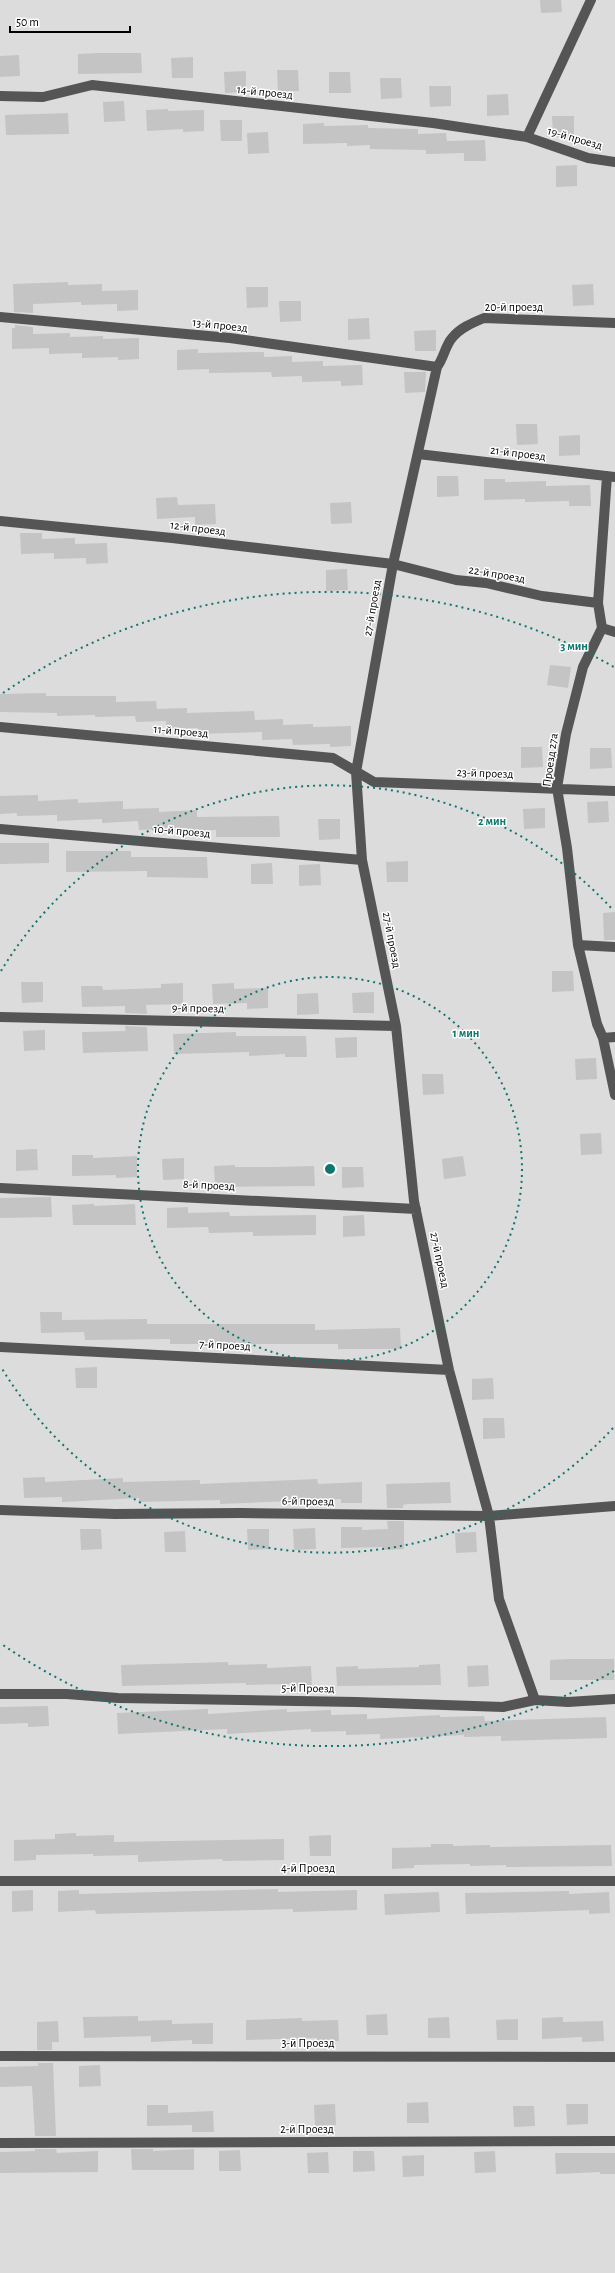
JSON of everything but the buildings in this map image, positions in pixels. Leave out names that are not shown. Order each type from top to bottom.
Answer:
[{"type":"street","points":[[527,137],[591,0]]},
{"type":"street","name":"14-й проезд","points":[[0,96],[43,97],[92,85],[433,123],[527,137]]},
{"type":"street","name":"19-й проезд","points":[[527,137],[588,158],[615,162]]},
{"type":"street","name":"13-й проезд","points":[[0,317],[230,338],[437,367]]},
{"type":"street","name":"20-й проезд","points":[[437,367],[443,359],[451,339],[467,325],[484,318],[615,323]]},
{"type":"street","name":"27-й проезд","points":[[437,367],[393,564],[356,772],[362,860],[396,1026],[416,1209],[449,1370],[489,1516],[499,1599],[535,1700]]},
{"type":"street","name":"21-й проезд","points":[[418,454],[611,477]]},
{"type":"street","points":[[611,477],[598,603],[602,628],[615,632]]},
{"type":"street","name":"12-й проезд","points":[[0,521],[172,538],[393,564]]},
{"type":"street","name":"22-й проезд","points":[[393,564],[456,580],[486,583],[542,596],[598,603]]},
{"type":"street","name":"Проезд 27а","points":[[602,628],[583,667],[566,734],[557,788],[567,848],[578,945],[597,1024],[604,1038],[615,1095]]},
{"type":"street","name":"11-й проезд","points":[[0,727],[333,758],[356,772]]},
{"type":"street","name":"23-й проезд","points":[[356,772],[374,782],[615,790]]},
{"type":"street","name":"10-й проезд","points":[[0,830],[362,860]]},
{"type":"street","points":[[578,945],[615,947]]},
{"type":"street","name":"9-й проезд","points":[[0,1017],[396,1026]]},
{"type":"street","points":[[604,1038],[615,1037]]},
{"type":"street","name":"8-й проезд","points":[[0,1188],[416,1209]]},
{"type":"street","name":"7-й проезд","points":[[0,1347],[449,1370]]},
{"type":"street","name":"6-й проезд","points":[[0,1510],[115,1514],[241,1513],[489,1516],[615,1506]]},
{"type":"street","name":"5-й Проезд","points":[[0,1694],[67,1694],[118,1698],[356,1702],[503,1707],[535,1700],[568,1702],[615,1699]]},
{"type":"street","name":"4-й Проезд","points":[[0,1881],[615,1881]]},
{"type":"street","name":"3-й Проезд","points":[[0,2056],[615,2057]]},
{"type":"street","name":"2-й Проезд","points":[[0,2143],[615,2141]]},
{"type":"shaded area","points":[[0,0],[615,0],[615,2273],[0,2273]]}]
